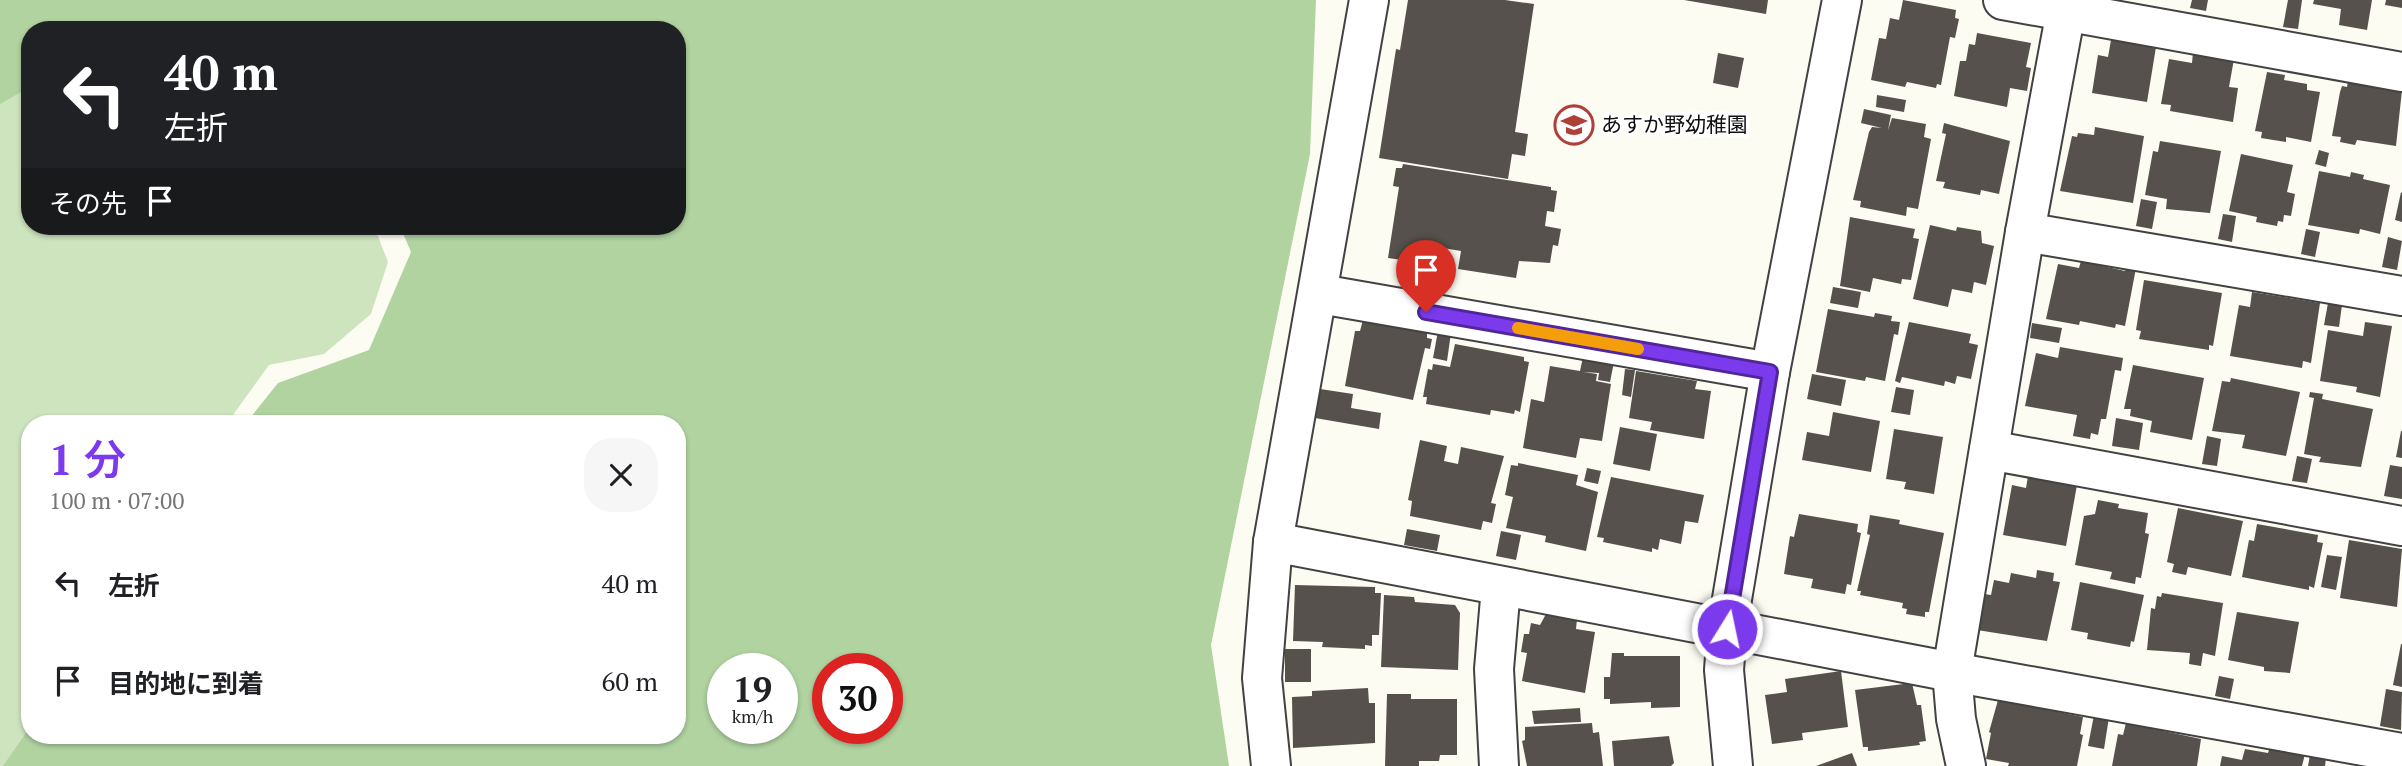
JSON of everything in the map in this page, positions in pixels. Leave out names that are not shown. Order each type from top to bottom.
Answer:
[{"type":"street","points":[[1270,766],[1262,678],[1273,542],[1320,294],[1369,0]]},
{"type":"street","points":[[1733,766],[1724,670],[1727,629],[1770,372],[1842,0]]},
{"type":"street","points":[[2003,0],[2067,7],[2402,72]]},
{"type":"street","points":[[1966,766],[1956,719],[1952,672],[2025,232],[2067,7]]},
{"type":"street","points":[[2025,232],[2402,296]]},
{"type":"street","points":[[1320,294],[1770,372]]},
{"type":"street","points":[[1989,450],[2402,526]]},
{"type":"street","points":[[1273,542],[1952,672],[2402,753]]},
{"type":"street","points":[[1499,766],[1494,669],[1501,587]]},
{"type":"green space","points":[[0,0],[204,21],[21,21],[21,235],[378,235],[388,262],[371,314],[324,354],[269,365],[233,415],[21,415],[21,744],[48,744],[92,766],[0,766]]},
{"type":"green space","points":[[0,0],[1316,0],[1310,154],[1211,645],[1229,766],[3,766],[21,740],[21,744],[686,744],[686,415],[252,415],[278,383],[369,350],[411,252],[404,235],[686,235],[686,21],[21,21],[21,92],[0,104]]},
{"type":"building","points":[[1408,0],[1505,0],[1534,4],[1515,132],[1528,134],[1525,156],[1512,154],[1508,179],[1379,158],[1396,49],[1400,50]]},
{"type":"building","points":[[1684,0],[1768,0],[1766,14]]},
{"type":"building","points":[[1903,0],[1956,10],[1955,18],[1959,19],[1955,38],[1950,37],[1941,85],[1937,84],[1936,88],[1907,82],[1905,87],[1871,80],[1879,38],[1886,39],[1890,18],[1899,20]]},
{"type":"building","points":[[2192,0],[2208,0],[2206,11],[2190,8]]},
{"type":"building","points":[[2288,0],[2302,0],[2298,29],[2283,27]]},
{"type":"building","points":[[2314,0],[2372,0],[2367,30],[2339,25],[2341,9],[2313,4]]},
{"type":"building","points":[[2386,0],[2402,0],[2402,8],[2385,5]]},
{"type":"building","points":[[1977,33],[2031,43],[2026,67],[2031,68],[2027,91],[2010,88],[2007,107],[1954,96],[1960,61],[1966,61],[1969,44],[1975,45]]},
{"type":"building","points":[[2111,40],[2156,47],[2147,102],[2092,93],[2098,55],[2108,57]]},
{"type":"building","points":[[2193,52],[2234,59],[2229,87],[2238,88],[2233,122],[2170,111],[2171,105],[2161,104],[2169,59],[2192,63]]},
{"type":"building","points":[[1718,53],[1744,58],[1738,88],[1713,83]]},
{"type":"building","points":[[2267,72],[2285,75],[2284,80],[2307,84],[2307,90],[2320,92],[2311,142],[2286,137],[2286,142],[2261,138],[2262,132],[2255,131]]},
{"type":"building","points":[[2348,81],[2402,90],[2396,146],[2357,140],[2355,145],[2340,142],[2341,137],[2332,136],[2340,92],[2342,86],[2347,87]]},
{"type":"building","points":[[1877,95],[1906,100],[1904,112],[1876,107]]},
{"type":"building","points":[[1864,109],[1891,115],[1888,130],[1892,118],[1926,124],[1924,137],[1931,139],[1918,209],[1907,207],[1906,216],[1860,207],[1861,201],[1853,200],[1869,132],[1872,127],[1882,128],[1861,123]]},
{"type":"building","points":[[1944,123],[2010,141],[1999,194],[1981,190],[1980,195],[1943,188],[1945,182],[1936,181],[1946,134],[1942,133]]},
{"type":"building","points":[[2095,127],[2144,136],[2133,203],[2060,191],[2072,136],[2077,137],[2078,133],[2094,135]]},
{"type":"building","points":[[2160,141],[2221,151],[2210,213],[2166,209],[2167,199],[2145,195],[2153,151],[2158,152]]},
{"type":"building","points":[[2319,150],[2329,153],[2326,167],[2315,164]]},
{"type":"building","points":[[2241,154],[2293,165],[2287,192],[2295,194],[2291,216],[2284,215],[2283,222],[2278,221],[2277,226],[2256,222],[2257,217],[2229,211]]},
{"type":"building","points":[[1403,164],[1551,187],[1551,190],[1557,191],[1554,212],[1547,211],[1545,226],[1561,229],[1558,246],[1553,245],[1550,263],[1519,261],[1516,278],[1458,269],[1461,251],[1419,244],[1417,262],[1388,258],[1399,187],[1393,186],[1396,168],[1402,168]]},
{"type":"building","points":[[2319,171],[2350,177],[2351,172],[2364,175],[2363,179],[2390,185],[2380,234],[2360,229],[2359,234],[2308,225]]},
{"type":"building","points":[[2402,193],[2402,222],[2395,220]]},
{"type":"building","points":[[2141,199],[2157,202],[2152,229],[2136,226]]},
{"type":"building","points":[[2223,214],[2236,216],[2232,242],[2218,239]]},
{"type":"building","points":[[1850,217],[1915,229],[1913,238],[1919,239],[1911,280],[1902,279],[1901,284],[1873,278],[1870,292],[1840,286]]},
{"type":"building","points":[[1930,225],[1956,231],[1957,227],[1981,231],[1982,243],[1994,246],[1986,285],[1974,282],[1972,293],[1952,289],[1948,307],[1913,299]]},
{"type":"building","points":[[2306,229],[2320,232],[2315,257],[2301,254]]},
{"type":"building","points":[[2388,237],[2402,241],[2397,270],[2382,267]]},
{"type":"building","points":[[2081,261],[2125,271],[2127,266],[2136,268],[2125,326],[2116,324],[2115,328],[2080,321],[2079,325],[2046,319],[2058,264],[2079,268]]},
{"type":"building","points":[[2144,280],[2222,293],[2213,346],[2209,345],[2209,350],[2139,339],[2141,331],[2136,330]]},
{"type":"building","points":[[1833,287],[1861,292],[1858,308],[1830,303]]},
{"type":"building","points":[[2252,292],[2320,303],[2311,363],[2303,361],[2302,368],[2230,356],[2239,305],[2250,307]]},
{"type":"building","points":[[2328,303],[2342,305],[2339,327],[2324,325]]},
{"type":"building","points":[[1828,309],[1874,317],[1875,313],[1892,316],[1891,321],[1900,322],[1898,335],[1894,334],[1885,381],[1866,377],[1865,381],[1816,372]]},
{"type":"building","points":[[1363,320],[1427,332],[1427,338],[1432,339],[1430,349],[1425,348],[1413,400],[1345,386],[1355,331],[1360,331]]},
{"type":"building","points":[[1909,322],[1971,334],[1969,343],[1978,345],[1971,379],[1957,376],[1955,384],[1945,381],[1944,386],[1902,377],[1900,383],[1895,381]]},
{"type":"building","points":[[2365,322],[2392,326],[2380,397],[2356,392],[2357,387],[2320,381],[2328,330],[2363,336]]},
{"type":"building","points":[[2032,323],[2062,328],[2059,343],[2030,338]]},
{"type":"building","points":[[1438,331],[1451,333],[1447,361],[1433,358]]},
{"type":"building","points":[[1455,344],[1524,357],[1524,361],[1529,362],[1520,412],[1515,410],[1514,414],[1491,410],[1490,415],[1426,404],[1427,397],[1423,397],[1428,369],[1432,370],[1433,364],[1450,367]]},
{"type":"building","points":[[2060,347],[2123,358],[2121,371],[2115,370],[2106,419],[2101,419],[2098,435],[2091,433],[2090,439],[2073,436],[2077,415],[2025,406],[2036,353],[2058,358]]},
{"type":"building","points":[[1583,357],[1614,362],[1610,382],[1598,380],[1599,373],[1583,372],[1597,374],[1596,381],[1611,384],[1602,441],[1580,438],[1576,458],[1523,448],[1531,399],[1544,402],[1550,366],[1580,371]]},
{"type":"building","points":[[2133,365],[2204,378],[2192,440],[2150,432],[2152,421],[2130,416],[2131,409],[2124,409]]},
{"type":"building","points":[[1625,369],[1635,370],[1631,397],[1622,395]]},
{"type":"building","points":[[1636,371],[1697,381],[1695,389],[1711,391],[1704,439],[1650,430],[1652,422],[1629,418]]},
{"type":"building","points":[[1812,374],[1846,380],[1841,406],[1807,399]]},
{"type":"building","points":[[2231,378],[2300,392],[2286,456],[2242,448],[2245,435],[2212,431],[2222,381],[2230,382]]},
{"type":"building","points":[[1896,387],[1914,390],[1910,415],[1891,412]]},
{"type":"building","points":[[1320,389],[1353,394],[1351,408],[1381,413],[1379,429],[1315,418]]},
{"type":"building","points":[[2310,392],[2323,394],[2322,399],[2373,409],[2361,467],[2319,462],[2321,457],[2304,454],[2314,398],[2309,397]]},
{"type":"building","points":[[1833,412],[1880,421],[1871,472],[1802,460],[1807,432],[1829,436]]},
{"type":"building","points":[[2116,418],[2143,423],[2139,450],[2112,446]]},
{"type":"building","points":[[1620,427],[1657,434],[1650,471],[1613,464]]},
{"type":"building","points":[[1894,429],[1943,437],[1934,494],[1904,489],[1906,482],[1886,479]]},
{"type":"building","points":[[2402,431],[2402,458],[2396,457]]},
{"type":"building","points":[[2207,436],[2221,439],[2217,466],[2202,464]]},
{"type":"building","points":[[1420,440],[1447,446],[1444,461],[1458,464],[1461,447],[1504,456],[1491,503],[1496,504],[1492,523],[1483,521],[1481,530],[1410,516],[1412,501],[1408,500]]},
{"type":"building","points":[[2297,456],[2312,459],[2307,483],[2292,481]]},
{"type":"building","points":[[1518,463],[1578,475],[1576,485],[1598,492],[1586,551],[1545,542],[1546,536],[1506,528],[1513,497],[1505,495],[1511,465],[1518,466]]},
{"type":"building","points":[[2390,465],[2402,467],[2402,499],[2384,496]]},
{"type":"building","points":[[1587,468],[1601,471],[1598,484],[1584,481]]},
{"type":"building","points":[[2028,476],[2077,485],[2066,546],[2003,535],[2012,485],[2026,488]]},
{"type":"building","points":[[1611,477],[1704,495],[1698,523],[1685,521],[1681,544],[1660,539],[1658,550],[1652,548],[1652,552],[1603,542],[1604,538],[1597,537]]},
{"type":"building","points":[[2098,500],[2119,504],[2118,508],[2148,513],[2145,533],[2149,534],[2141,578],[2136,577],[2135,584],[2110,579],[2112,572],[2075,565],[2084,516],[2095,514]]},
{"type":"building","points":[[2178,508],[2243,521],[2231,576],[2188,567],[2186,575],[2172,572],[2174,564],[2167,562]]},
{"type":"building","points":[[1799,514],[1858,524],[1857,532],[1861,533],[1851,585],[1847,584],[1845,594],[1811,588],[1813,579],[1784,574],[1790,536],[1794,537]]},
{"type":"building","points":[[1870,515],[1900,520],[1899,524],[1944,533],[1929,612],[1925,612],[1925,617],[1906,614],[1907,609],[1902,608],[1903,603],[1860,595],[1861,591],[1857,591],[1870,535],[1867,534]]},
{"type":"building","points":[[2257,524],[2318,535],[2317,542],[2323,543],[2314,588],[2309,586],[2309,590],[2242,577],[2249,540],[2254,541]]},
{"type":"building","points":[[1407,529],[1440,535],[1437,551],[1404,545]]},
{"type":"building","points":[[1501,531],[1521,535],[1516,560],[1496,556]]},
{"type":"building","points":[[2349,540],[2402,549],[2397,607],[2340,598]]},
{"type":"building","points":[[2327,555],[2342,557],[2336,590],[2321,587]]},
{"type":"building","points":[[2037,570],[2054,573],[2053,581],[2060,582],[2047,641],[1977,630],[1984,594],[1991,595],[1994,580],[2009,583],[2011,573],[2036,578]]},
{"type":"building","points":[[2080,582],[2144,595],[2134,642],[2131,641],[2130,647],[2087,639],[2088,633],[2071,630]]},
{"type":"building","points":[[1295,585],[1375,587],[1375,593],[1381,593],[1379,635],[1372,635],[1372,646],[1365,645],[1365,649],[1322,647],[1323,642],[1293,641]]},
{"type":"building","points":[[2162,593],[2223,603],[2215,656],[2203,653],[2201,666],[2189,664],[2190,653],[2147,650],[2151,608],[2155,609],[2157,596],[2161,597]]},
{"type":"building","points":[[1384,595],[1414,597],[1415,602],[1455,605],[1460,613],[1458,670],[1381,667]]},
{"type":"building","points":[[2237,612],[2299,622],[2290,673],[2264,671],[2264,667],[2228,660]]},
{"type":"building","points":[[1546,614],[1577,619],[1576,629],[1595,632],[1585,693],[1522,681],[1527,653],[1521,652],[1524,634],[1529,634],[1531,623],[1540,625]]},
{"type":"building","points":[[2402,644],[2402,687],[2393,685]]},
{"type":"building","points":[[1285,649],[1311,649],[1311,682],[1285,682]]},
{"type":"building","points":[[1612,653],[1624,653],[1624,656],[1680,656],[1680,707],[1651,708],[1651,702],[1610,704],[1610,699],[1604,699],[1604,677],[1610,677]]},
{"type":"building","points":[[1841,671],[1848,727],[1802,733],[1803,740],[1772,744],[1765,695],[1787,692],[1785,679]]},
{"type":"building","points":[[2219,676],[2234,679],[2230,699],[2215,696]]},
{"type":"building","points":[[1912,683],[1917,705],[1921,705],[1926,741],[1919,742],[1920,745],[1868,751],[1868,747],[1863,747],[1855,690]]},
{"type":"building","points":[[1368,688],[1369,703],[1375,703],[1375,743],[1293,748],[1292,697],[1312,696],[1312,691]]},
{"type":"building","points":[[2386,689],[2402,692],[2401,730],[2380,726]]},
{"type":"building","points":[[1387,694],[1411,694],[1411,699],[1457,699],[1457,755],[1440,755],[1439,761],[1419,761],[1419,766],[1385,766]]},
{"type":"building","points":[[1998,700],[2083,717],[2080,734],[2083,735],[2077,766],[2008,766],[2009,763],[1986,759],[1989,732]]},
{"type":"building","points":[[1580,708],[1581,722],[1534,724],[1532,711]]},
{"type":"building","points":[[2094,715],[2109,717],[2104,749],[2088,746]]},
{"type":"building","points":[[1592,723],[1593,733],[1599,732],[1603,766],[1527,766],[1522,741],[1525,740],[1525,727]]},
{"type":"building","points":[[2126,723],[2201,739],[2197,766],[2112,766],[2118,734],[2123,735]]},
{"type":"building","points":[[1669,736],[1674,763],[1671,766],[1614,766],[1612,741]]},
{"type":"building","points":[[2270,747],[2305,754],[2302,766],[2220,766],[2222,756],[2242,760],[2245,749],[2268,753]]},
{"type":"building","points":[[1852,753],[1857,766],[1816,766]]},
{"type":"building","points":[[2310,755],[2326,758],[2325,766],[2308,766]]},
{"type":"slow traffic","points":[[1518,328],[1638,349]]},
{"type":"place","name":"あすか野幼稚園","points":[[1574,125]]},
{"type":"route","points":[[1426,312],[1770,372],[1727,629]]}]
